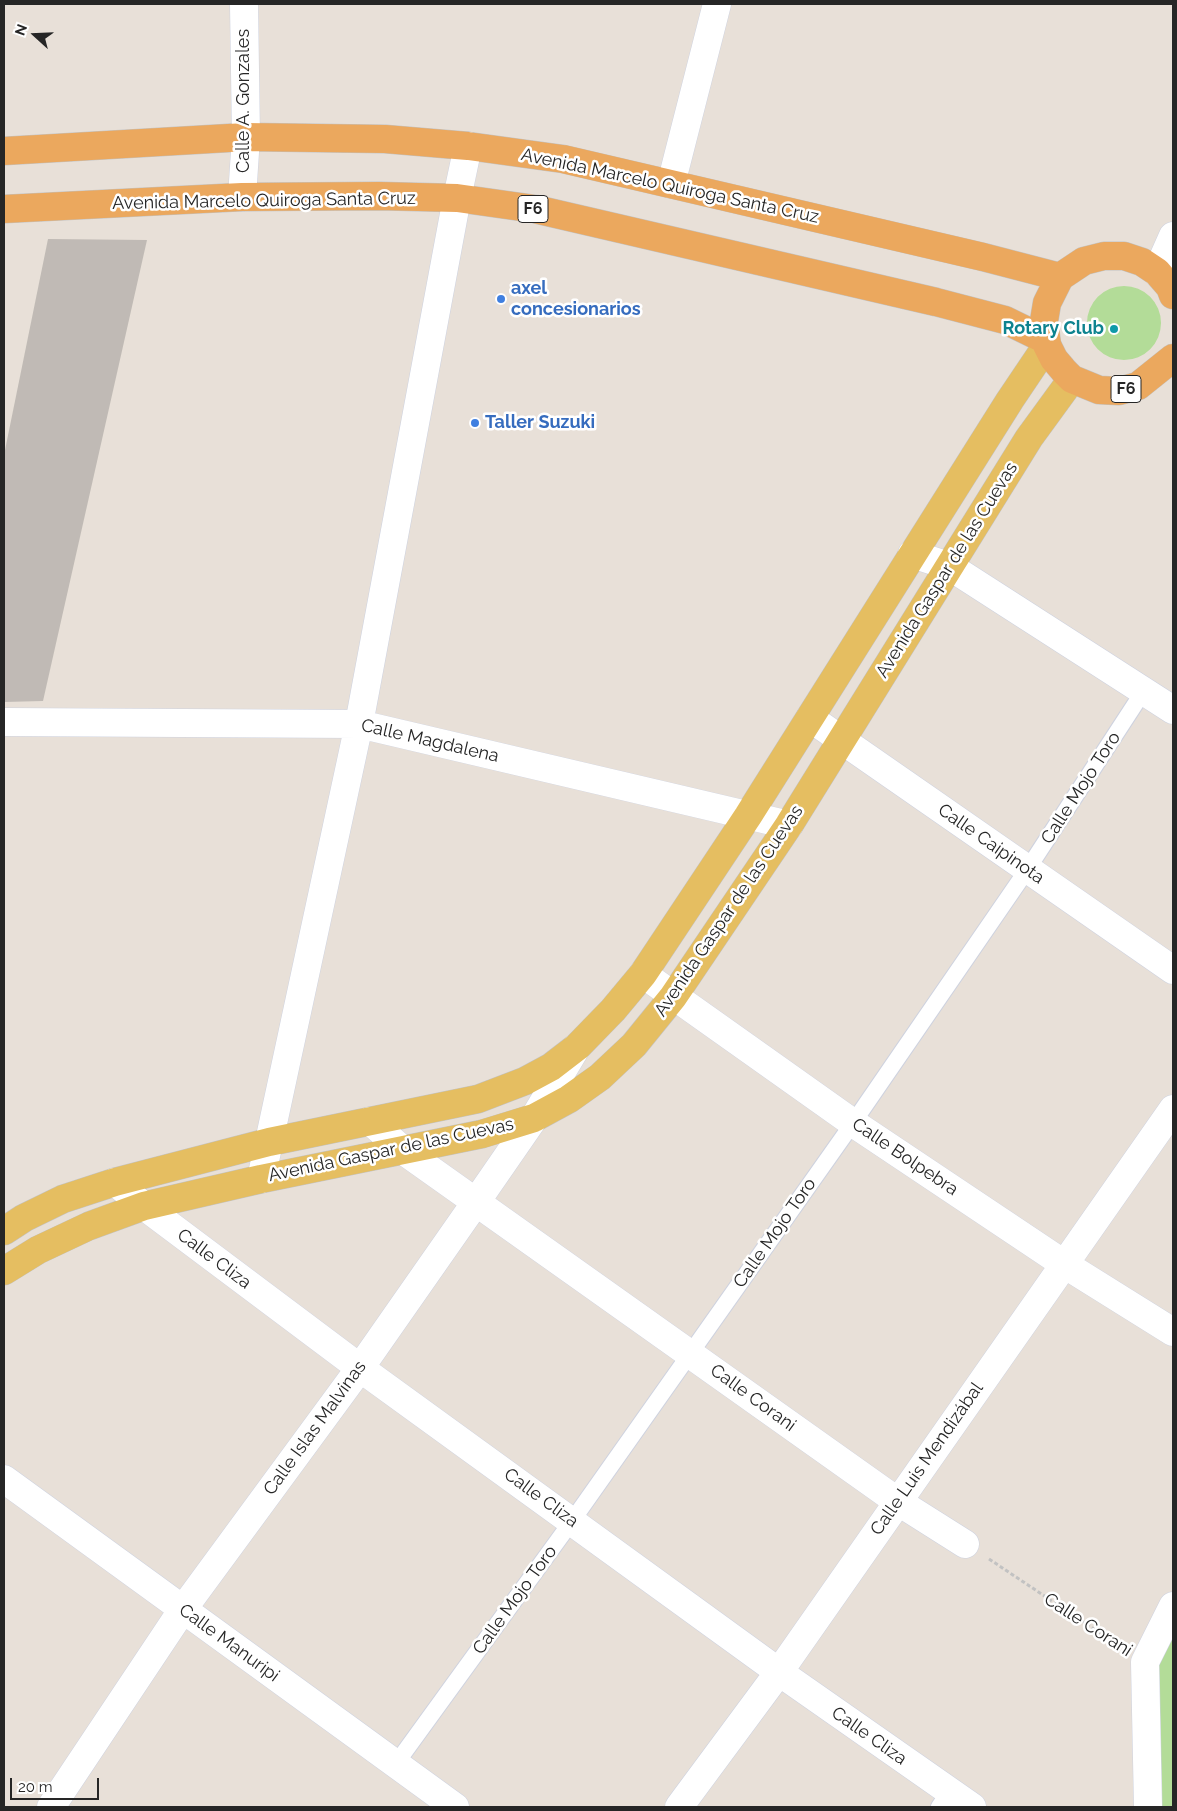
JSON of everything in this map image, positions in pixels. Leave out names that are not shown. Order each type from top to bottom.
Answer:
[{"type":"highway","name":"Avenida Marcelo Quiroga Santa Cruz","points":[[4,151],[246,137],[385,139],[468,146],[563,159],[983,257],[1060,277]]},
{"type":"highway","name":"Avenida Marcelo Quiroga Santa Cruz","points":[[4,209],[242,198],[379,196],[457,198],[535,209],[936,302],[1005,320],[1047,342]]},
{"type":"highway","name":"F6","points":[[1150,267],[1124,256],[1104,256],[1084,261],[1060,277],[1047,303],[1044,321],[1047,342],[1054,359],[1072,379],[1099,390],[1119,391],[1138,386],[1173,359]]},
{"type":"highway","points":[[1150,267],[1170,287],[1173,295]]},
{"type":"main road","name":"Avenida Gaspar de las Cuevas","points":[[4,1230],[63,1199],[115,1182],[270,1142],[478,1099],[500,1092],[551,1067],[577,1047],[613,1010],[643,974],[748,816],[1047,342]]},
{"type":"main road","name":"Avenida Gaspar de las Cuevas","points":[[4,1271],[38,1250],[89,1226],[144,1206],[261,1179],[482,1134],[534,1118],[569,1099],[600,1077],[634,1045],[673,997],[789,825],[1029,438],[1072,379]]},
{"type":"street","name":"Calle A. Gonzales","points":[[242,198],[246,137],[244,4]]},
{"type":"street","points":[[671,184],[717,4]]},
{"type":"street","points":[[261,1179],[359,724],[468,146]]},
{"type":"street","points":[[1150,267],[1173,236]]},
{"type":"street","points":[[912,554],[949,566],[1173,710]]},
{"type":"street","name":"Calle Caipinota","points":[[810,718],[1173,970]]},
{"type":"street","name":"Calle Magdalena","points":[[4,722],[359,724],[789,825]]},
{"type":"street","name":"Calle Bolpebra","points":[[643,974],[673,997],[853,1122],[1064,1264],[1173,1332]]},
{"type":"street","name":"Calle Islas Malvinas","points":[[51,1807],[182,1609],[360,1368],[476,1202],[534,1118],[577,1047]]},
{"type":"street","name":"Calle Luis Mendizábal","points":[[679,1807],[779,1672],[1173,1109]]},
{"type":"street","name":"Calle Corani","points":[[370,1121],[404,1151],[897,1501],[965,1544]]},
{"type":"street","name":"Calle Cliza","points":[[115,1182],[144,1206],[360,1368],[779,1672],[944,1800],[972,1807]]},
{"type":"street","name":"Calle Manuripi","points":[[4,1480],[455,1807]]},
{"type":"street","points":[[1148,1807],[1145,1662],[1173,1606]]},
{"type":"lane","name":"Calle Mojo Toro","points":[[395,1765],[572,1521],[853,1122],[1028,870],[1144,692]]},
{"type":"path","name":"Calle Corani","points":[[965,1544],[1145,1662]]},
{"type":"green space","points":[[1117,286],[1131,286],[1145,292],[1155,302],[1161,316],[1159,337],[1145,354],[1131,360],[1117,360],[1103,354],[1093,344],[1087,330],[1087,316],[1093,302],[1103,292]]},
{"type":"green space","points":[[1173,1614],[1173,1807],[1135,1807],[1138,1719]]},
{"type":"building","points":[[48,239],[147,240],[43,701],[4,702],[4,455]]},
{"type":"place","name":"axel concesionarios","points":[[501,299]]},
{"type":"place","name":"Rotary Club","points":[[1114,329]]},
{"type":"place","name":"Taller Suzuki","points":[[475,423]]}]
